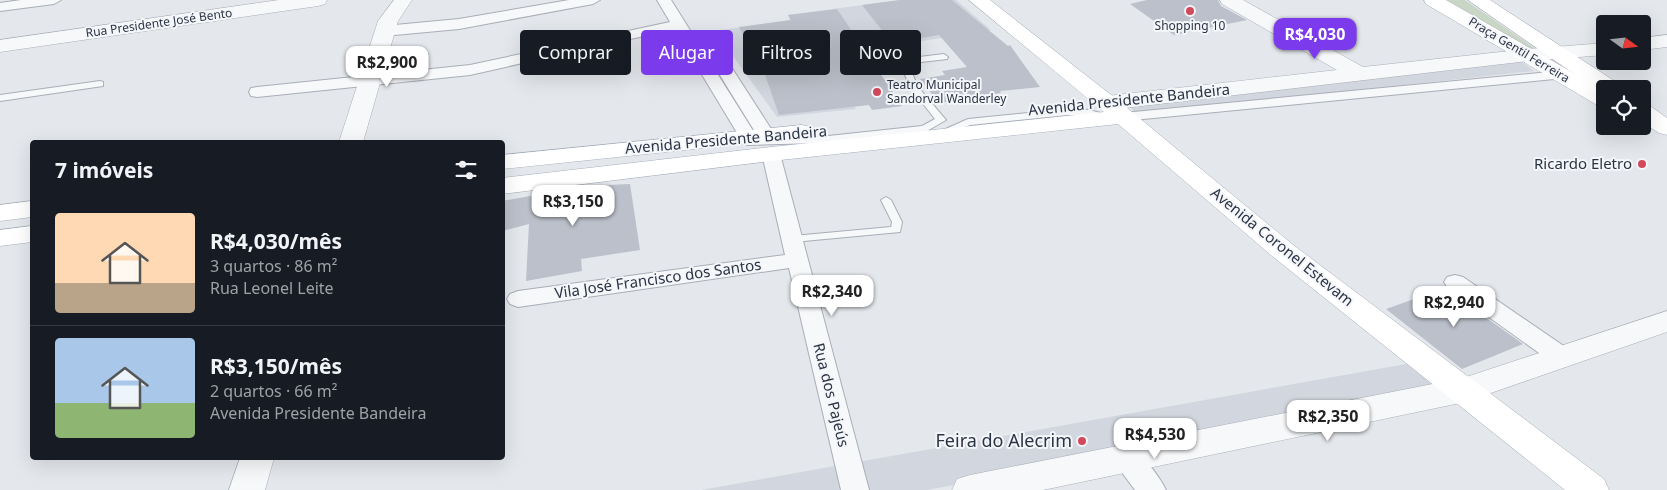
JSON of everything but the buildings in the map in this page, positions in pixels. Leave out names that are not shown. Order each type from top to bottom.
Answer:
[{"type":"main road","name":"Avenida Coronel Estevam","points":[[978,0],[1282,250],[1465,390],[1591,490]]},
{"type":"main road","name":"Praça Gentil Ferreira","points":[[1433,0],[1528,55],[1569,70],[1596,92]]},
{"type":"main road","points":[[1477,0],[1558,53],[1569,70],[1596,82]]},
{"type":"main road","name":"Avenida Presidente Bandeira","points":[[505,185],[761,142],[1114,113]]},
{"type":"main road","points":[[1651,118],[1667,130]]},
{"type":"main road","points":[[1651,124],[1667,130]]},
{"type":"main road","name":"Avenida Presidente Bandeira","points":[[505,162],[718,140],[761,142]]},
{"type":"main road","points":[[0,213],[30,209]]},
{"type":"main road","points":[[0,238],[30,234]]},
{"type":"street","points":[[0,7],[54,0]]},
{"type":"street","name":"Rua Presidente José Bento","points":[[0,39],[44,36],[277,2],[318,0]]},
{"type":"street","points":[[352,140],[386,26],[386,12],[390,0]]},
{"type":"street","points":[[386,26],[403,0]]},
{"type":"street","points":[[386,26],[459,24],[593,0]]},
{"type":"street","name":"Rua dos Pajeús","points":[[664,0],[761,142]]},
{"type":"street","name":"Rua dos Pajeús","points":[[681,0],[761,142],[795,250],[855,490]]},
{"type":"street","points":[[1229,0],[1268,19],[1365,73]]},
{"type":"street","points":[[1242,0],[1268,19]]},
{"type":"street","points":[[257,92],[470,70],[615,37],[680,25]]},
{"type":"street","name":"Rua Presidente José Bento","points":[[0,46],[44,36]]},
{"type":"street","name":"Avenida Presidente Bandeira","points":[[1114,113],[1365,73],[1528,55],[1596,50]]},
{"type":"street","name":"Avenida Presidente Bandeira","points":[[1114,113],[1569,70],[1596,65]]},
{"type":"street","name":"Vila José Francisco dos Santos","points":[[518,299],[795,250]]},
{"type":"street","points":[[1455,282],[1562,357]]},
{"type":"street","points":[[970,490],[1465,390],[1667,321]]},
{"type":"street","points":[[1126,458],[1152,490]]},
{"type":"street","points":[[247,490],[255,460]]},
{"type":"lane","points":[[718,140],[739,142],[819,140],[937,128],[905,65],[911,62],[944,58]]},
{"type":"lane","points":[[0,98],[100,84]]},
{"type":"lane","points":[[795,250],[896,230],[897,222],[886,200]]},
{"type":"shaded area","points":[[900,0],[956,0],[991,30],[921,41],[921,30],[840,30],[840,75],[851,75],[850,97],[856,109],[777,117],[747,75],[830,75],[830,30],[743,30],[743,70],[733,56],[733,30],[722,30],[790,20],[788,15]]},
{"type":"shaded area","points":[[1521,61],[1534,71],[1137,114],[1126,103]]},
{"type":"shaded area","name":"Feira do Alecrim","points":[[1412,363],[1449,392],[927,490],[701,490]]},
{"type":"green space","points":[[1437,0],[1465,0],[1536,49],[1534,51]]},
{"type":"place","name":"Shopping 10","points":[[1190,11]]},
{"type":"place","name":"Teatro Municipal Sandorval Wanderley","points":[[877,92]]},
{"type":"place","name":"Ricardo Eletro","points":[[1642,164]]},
{"type":"place","name":"Feira do Alecrim","points":[[1082,441]]}]
